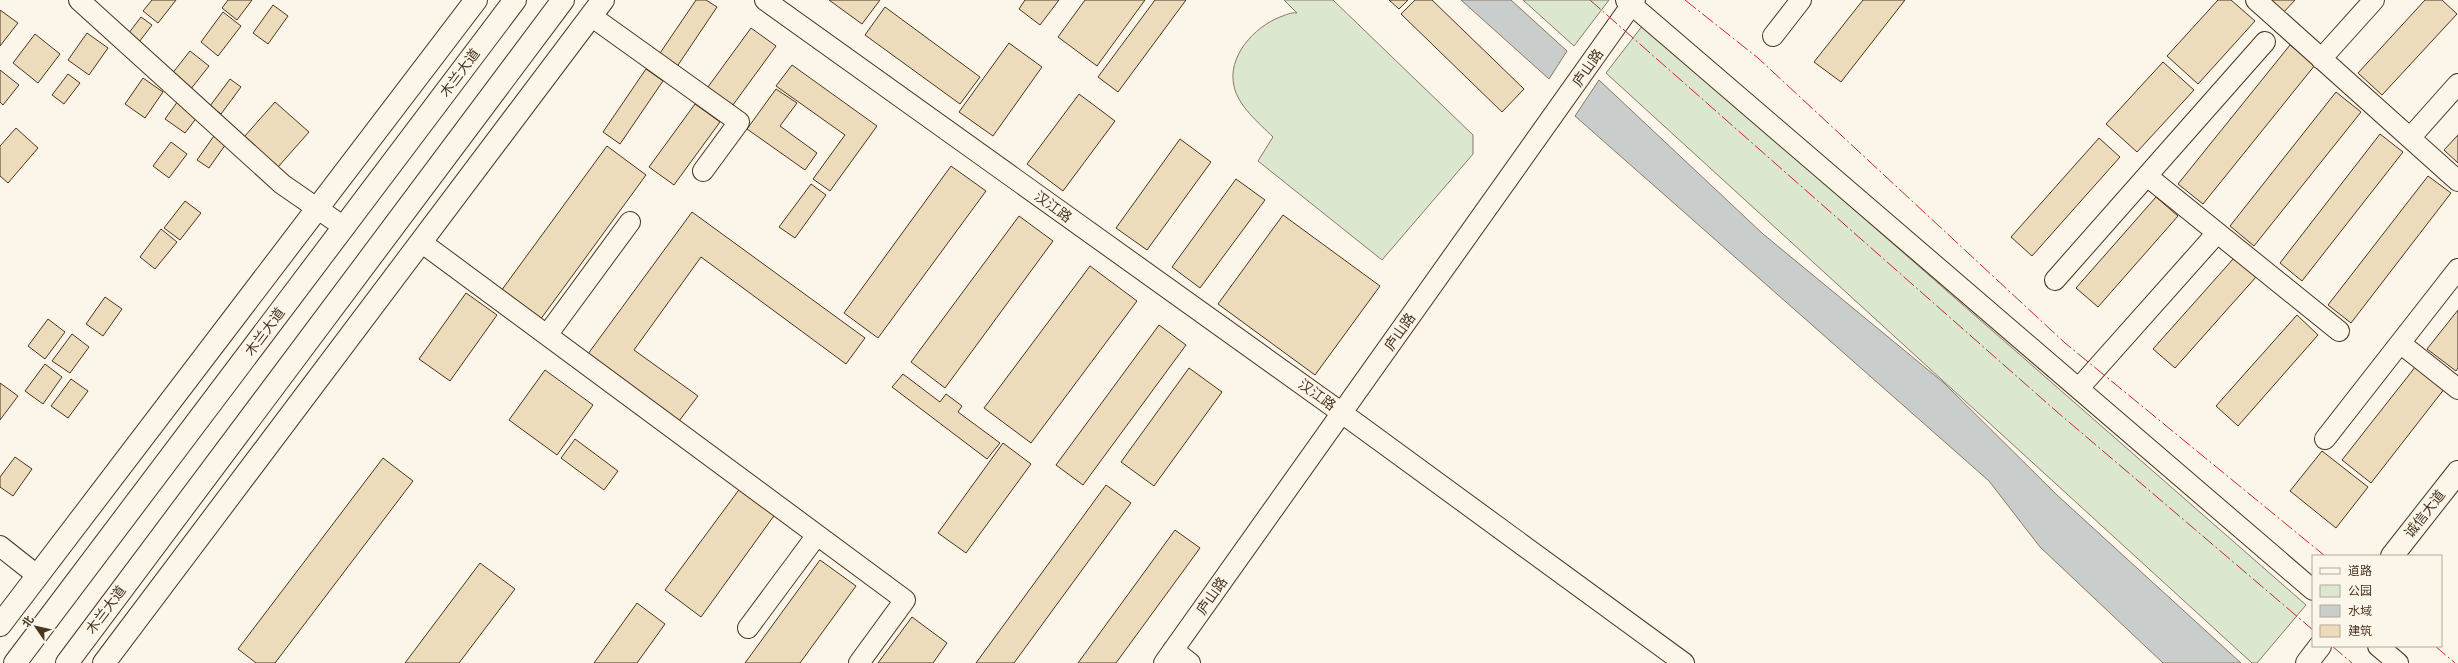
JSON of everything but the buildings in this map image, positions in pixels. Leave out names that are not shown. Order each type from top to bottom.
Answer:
[{"type":"main road","points":[[0,626],[476,0]]},
{"type":"main road","name":"木兰大道","points":[[15,663],[515,0]]},
{"type":"main road","name":"木兰大道","points":[[67,663],[563,0]]},
{"type":"main road","points":[[104,663],[597,8]]},
{"type":"main road","name":"诚信大道","points":[[2393,555],[2458,472]]},
{"type":"main road","points":[[2306,663],[2319,647]]},
{"type":"street","points":[[79,0],[282,184],[344,227]]},
{"type":"street","name":"汉江路","points":[[765,0],[1342,413],[1684,663]]},
{"type":"street","points":[[1773,36],[1801,0]]},
{"type":"street","points":[[2256,0],[2458,181]]},
{"type":"street","points":[[2321,59],[2374,0]]},
{"type":"street","points":[[1631,2],[2312,589]]},
{"type":"street","name":"庐山路","points":[[1169,657],[1631,2]]},
{"type":"street","points":[[597,8],[739,122],[703,171]]},
{"type":"street","points":[[2055,280],[2265,42]]},
{"type":"street","points":[[2410,138],[2458,84]]},
{"type":"street","points":[[2147,176],[2339,331]]},
{"type":"street","points":[[547,335],[630,222]]},
{"type":"street","points":[[2078,388],[2217,233]]},
{"type":"street","points":[[421,242],[905,600],[860,663]]},
{"type":"street","points":[[2325,439],[2458,269]]},
{"type":"street","points":[[2400,343],[2458,389]]},
{"type":"street","points":[[748,628],[817,535]]},
{"type":"street","points":[[0,546],[38,576]]},
{"type":"street","points":[[2379,647],[2398,663]]},
{"type":"street","points":[[1169,657],[1190,663]]},
{"type":"green space","points":[[1284,0],[1333,0],[1473,135],[1473,154],[1382,260],[1258,161],[1273,137],[1244,107],[1236,93],[1233,75],[1239,54],[1252,36],[1270,22],[1291,13],[1297,13]]},
{"type":"green space","points":[[1523,0],[1609,0],[1574,46]]},
{"type":"green space","points":[[1643,25],[2306,605],[2257,663],[2252,663],[1606,73]]},
{"type":"water","points":[[1461,0],[1511,0],[1567,51],[1549,79]]},
{"type":"water","points":[[1599,80],[1763,234],[1944,383],[2057,495],[2241,663],[2163,663],[2040,547],[1989,481],[1575,116]]},
{"type":"power","points":[[1590,0],[2056,411],[2312,629]]},
{"type":"power","points":[[1685,0],[1758,58],[2065,343],[2324,555]]},
{"type":"power","points":[[2333,647],[2352,663]]},
{"type":"power","points":[[2436,647],[2455,663]]}]
